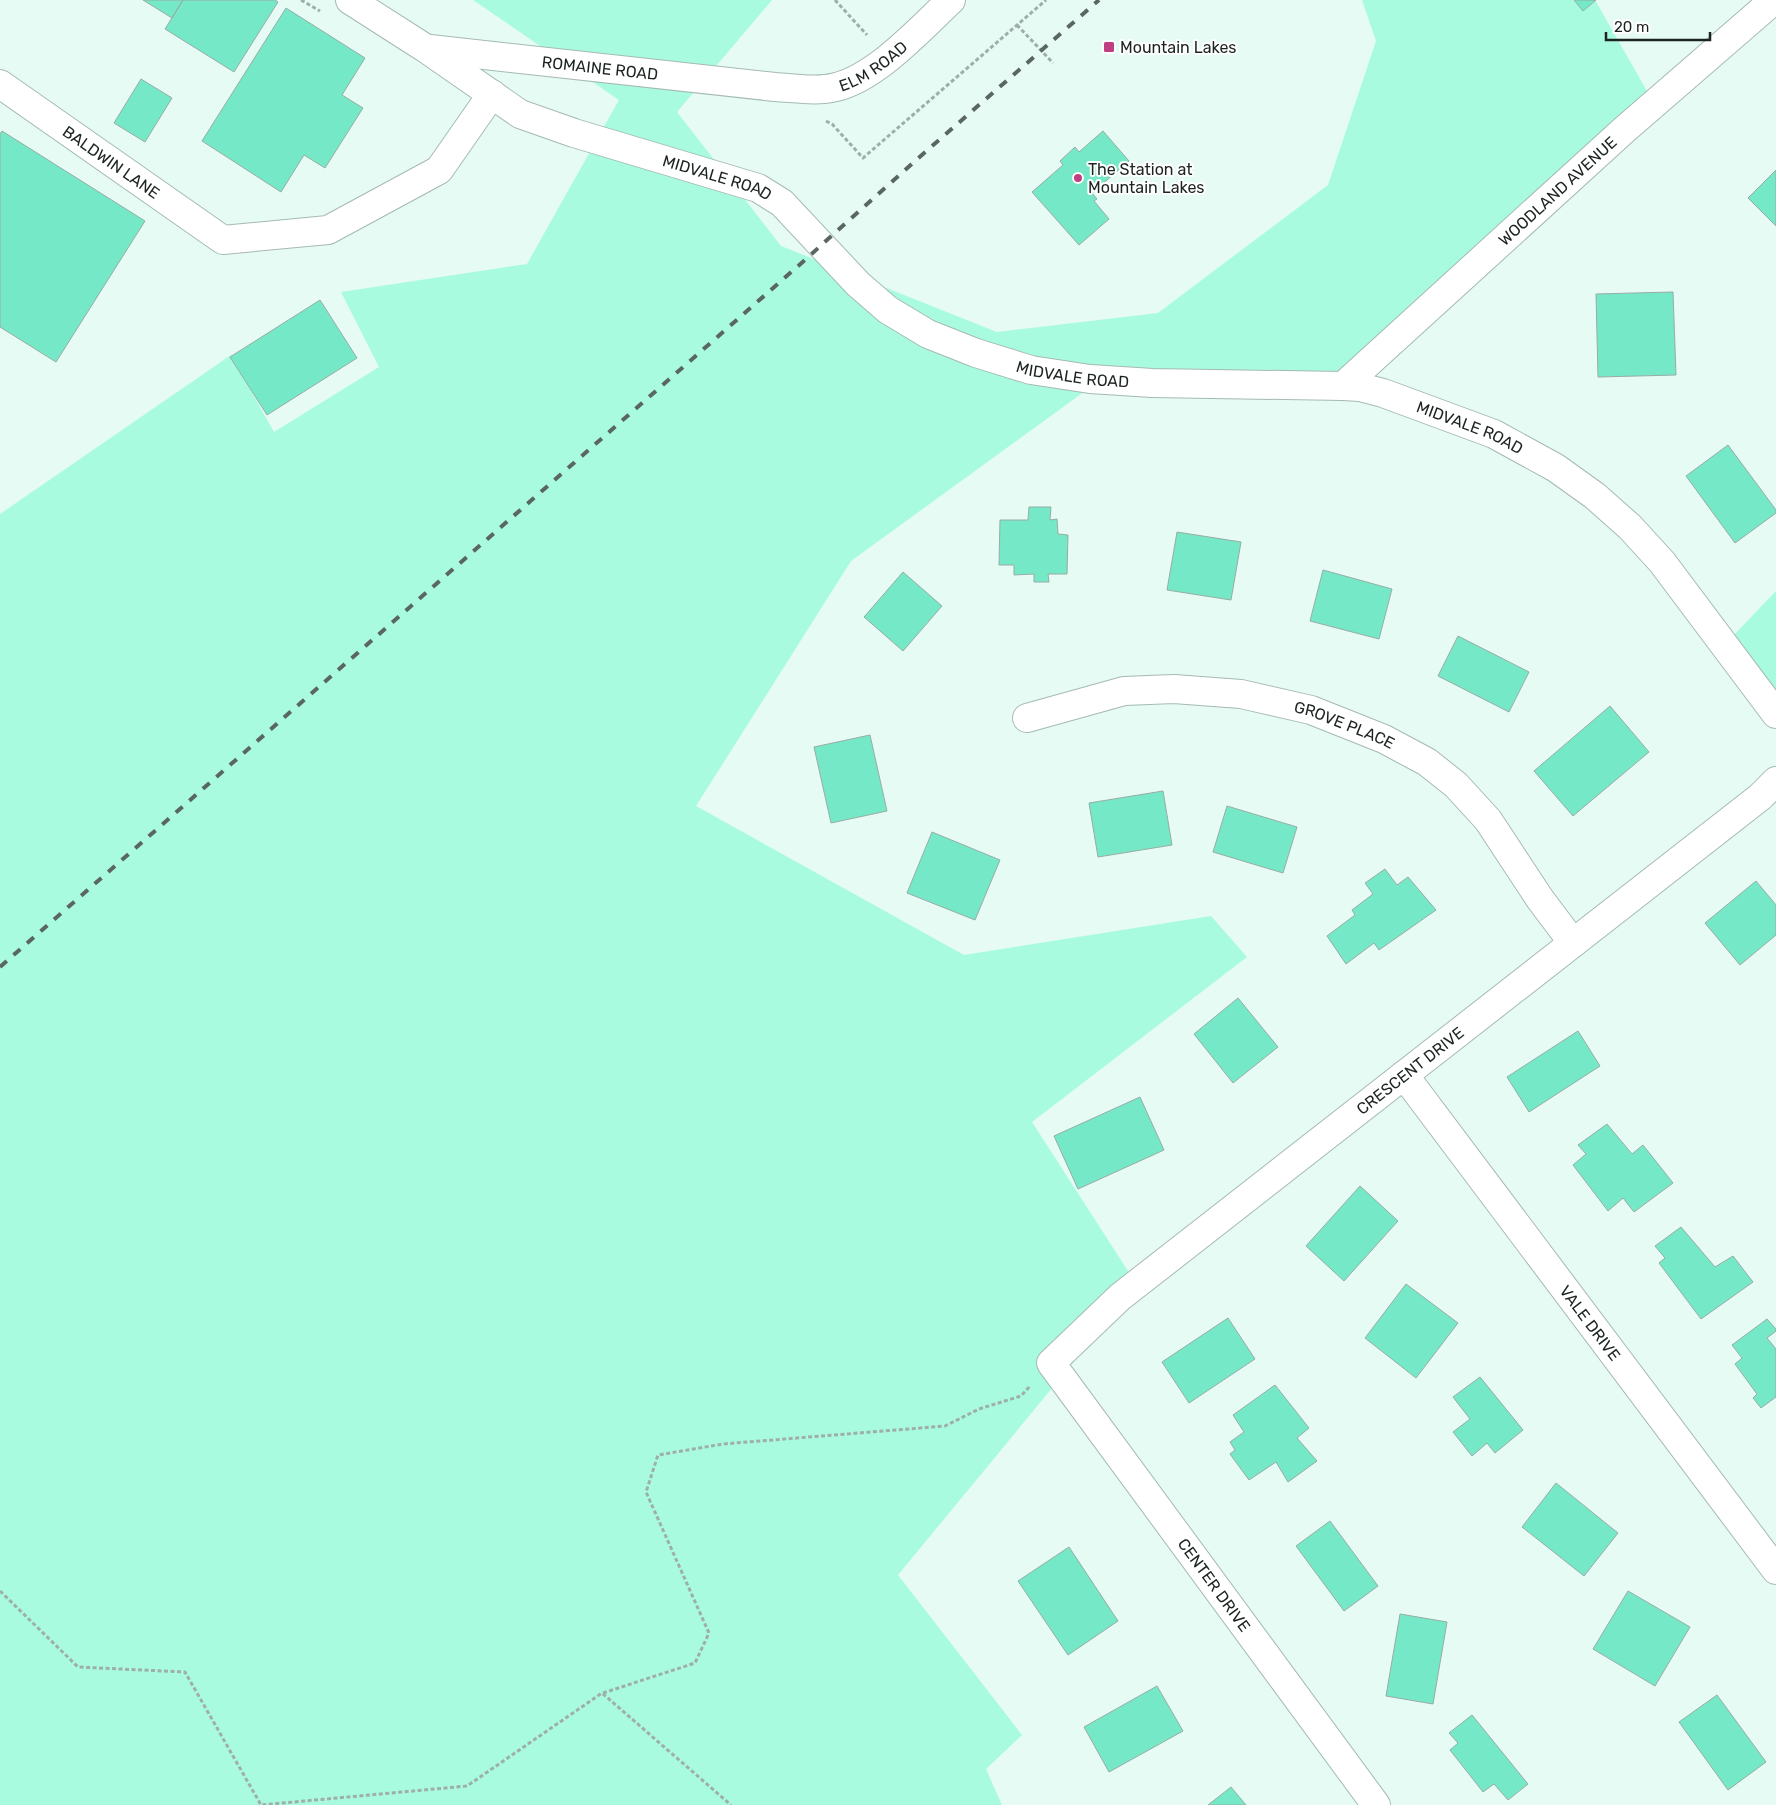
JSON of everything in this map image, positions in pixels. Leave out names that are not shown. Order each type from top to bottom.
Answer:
[{"type":"street","name":"MIDVALE ROAD","points":[[350,0],[425,48],[520,114],[574,133],[758,188],[782,203],[858,284],[888,310],[928,334],[976,353],[1030,370],[1090,379],[1152,383],[1360,387],[1383,393],[1494,434],[1556,468],[1594,496],[1630,527],[1662,562],[1776,714]]},
{"type":"street","name":"ELM ROAD","points":[[775,87],[808,89],[835,87],[856,80],[893,54],[951,0]]},
{"type":"street","name":"WOODLAND AVENUE","points":[[1343,386],[1624,130],[1774,0]]},
{"type":"street","name":"ROMAINE ROAD","points":[[425,48],[775,87]]},
{"type":"street","name":"BALDWIN LANE","points":[[0,84],[222,240],[328,230],[439,170],[492,94]]},
{"type":"street","name":"GROVE PLACE","points":[[1027,718],[1124,691],[1174,689],[1241,694],[1311,710],[1384,739],[1427,762],[1456,785],[1488,820],[1540,899],[1573,944]]},
{"type":"street","name":"CRESCENT DRIVE","points":[[1052,1364],[1120,1297],[1760,797],[1776,781]]},
{"type":"street","name":"VALE DRIVE","points":[[1404,1076],[1776,1570]]},
{"type":"street","name":"CENTER DRIVE","points":[[1052,1364],[1376,1805]]},
{"type":"path","points":[[835,0],[867,36]]},
{"type":"path","points":[[838,130],[863,158],[1046,0]]},
{"type":"path","points":[[1018,25],[1053,63]]},
{"type":"path","points":[[0,1591],[78,1666],[185,1672],[261,1805],[467,1786],[602,1693],[695,1662],[709,1633],[646,1492],[658,1455],[723,1444],[945,1426],[979,1410],[1021,1396],[1052,1364]]},
{"type":"path","points":[[602,1693],[731,1805]]},
{"type":"green space","points":[[473,0],[772,0],[677,112],[781,246],[997,332],[1158,313],[1328,185],[1376,41],[1362,0],[1595,0],[1659,112],[1358,383],[1092,386],[851,561],[696,806],[964,955],[1211,916],[1247,957],[1032,1122],[1137,1285],[898,1575],[1022,1735],[986,1769],[1002,1805],[0,1805],[0,514],[231,355],[274,432],[379,367],[341,292],[527,264],[619,100]]},
{"type":"green space","points":[[1776,591],[1776,702],[1731,638]]},
{"type":"building","points":[[143,0],[183,0],[172,18]]},
{"type":"building","points":[[183,0],[275,0],[278,2],[234,72],[165,29]]},
{"type":"building","points":[[1574,0],[1596,0],[1583,11]]},
{"type":"building","points":[[286,8],[365,58],[342,95],[363,108],[325,168],[304,155],[281,192],[202,141]]},
{"type":"building","points":[[141,79],[172,98],[145,142],[114,123]]},
{"type":"building","points":[[2,131],[145,221],[56,362],[0,327],[0,134]]},
{"type":"building","name":"The Station at Mountain Lakes","points":[[1103,131],[1129,161],[1092,193],[1097,199],[1094,201],[1109,219],[1079,245],[1032,192],[1063,165],[1060,161],[1075,147],[1079,152]]},
{"type":"building","points":[[1776,170],[1776,226],[1748,198]]},
{"type":"building","points":[[1673,292],[1676,375],[1598,377],[1596,294]]},
{"type":"building","points":[[320,300],[357,358],[267,415],[230,357]]},
{"type":"building","points":[[1728,445],[1776,510],[1776,513],[1735,543],[1686,476]]},
{"type":"building","points":[[1029,507],[1051,507],[1050,520],[1057,519],[1058,534],[1068,535],[1067,574],[1048,574],[1049,582],[1034,582],[1034,574],[1014,575],[1014,565],[999,565],[1000,520],[1028,520]]},
{"type":"building","points":[[1177,532],[1241,542],[1231,600],[1167,590]]},
{"type":"building","points":[[1323,570],[1392,589],[1379,639],[1310,621]]},
{"type":"building","points":[[903,572],[942,606],[903,651],[864,617]]},
{"type":"building","points":[[1458,636],[1529,672],[1509,712],[1438,676]]},
{"type":"building","points":[[1610,706],[1649,752],[1573,816],[1534,771]]},
{"type":"building","points":[[870,735],[887,811],[831,823],[814,747]]},
{"type":"building","points":[[1163,791],[1172,845],[1098,857],[1089,803]]},
{"type":"building","points":[[1227,806],[1297,827],[1283,873],[1213,852]]},
{"type":"building","points":[[932,832],[1000,860],[975,920],[907,893]]},
{"type":"building","points":[[1385,869],[1397,885],[1408,877],[1436,910],[1379,950],[1374,943],[1346,964],[1327,936],[1355,915],[1352,910],[1373,894],[1365,883]]},
{"type":"building","points":[[1756,881],[1776,905],[1776,935],[1740,965],[1705,923]]},
{"type":"building","points":[[1238,998],[1278,1047],[1233,1083],[1194,1034]]},
{"type":"building","points":[[1578,1031],[1600,1066],[1529,1112],[1507,1077]]},
{"type":"building","points":[[1140,1097],[1164,1150],[1078,1189],[1054,1136]]},
{"type":"building","points":[[1607,1124],[1632,1154],[1643,1145],[1673,1183],[1634,1212],[1623,1198],[1608,1211],[1573,1165],[1586,1154],[1578,1145]]},
{"type":"building","points":[[1360,1186],[1398,1221],[1344,1281],[1306,1246]]},
{"type":"building","points":[[1681,1227],[1715,1267],[1733,1256],[1753,1282],[1701,1319],[1659,1263],[1665,1258],[1655,1246]]},
{"type":"building","points":[[1406,1284],[1458,1323],[1416,1378],[1365,1338]]},
{"type":"building","points":[[1228,1318],[1255,1359],[1189,1403],[1162,1362]]},
{"type":"building","points":[[1767,1319],[1776,1329],[1767,1338],[1776,1349],[1776,1397],[1761,1408],[1753,1398],[1757,1394],[1735,1364],[1742,1358],[1732,1345]]},
{"type":"building","points":[[1480,1377],[1523,1430],[1495,1453],[1487,1443],[1472,1456],[1453,1432],[1470,1419],[1453,1397]]},
{"type":"building","points":[[1275,1385],[1309,1428],[1297,1438],[1317,1461],[1288,1482],[1276,1462],[1249,1480],[1230,1454],[1235,1450],[1230,1442],[1244,1432],[1233,1415]]},
{"type":"building","points":[[1556,1483],[1618,1533],[1584,1576],[1522,1527]]},
{"type":"building","points":[[1330,1521],[1378,1586],[1344,1611],[1296,1546]]},
{"type":"building","points":[[1069,1547],[1118,1621],[1068,1655],[1018,1581]]},
{"type":"building","points":[[1628,1591],[1690,1627],[1655,1686],[1593,1649]]},
{"type":"building","points":[[1400,1614],[1447,1622],[1433,1704],[1386,1696]]},
{"type":"building","points":[[1157,1686],[1183,1731],[1109,1772],[1084,1727]]},
{"type":"building","points":[[1717,1695],[1766,1762],[1728,1790],[1679,1722]]},
{"type":"building","points":[[1472,1715],[1528,1784],[1508,1800],[1494,1784],[1483,1792],[1450,1750],[1458,1743],[1449,1733]]},
{"type":"building","points":[[1231,1787],[1246,1805],[1208,1805]]},
{"type":"railway","points":[[0,967],[1099,0]]},
{"type":"place","name":"Mountain Lakes","points":[[1109,47]]},
{"type":"place","name":"The Station at Mountain Lakes","points":[[1078,178]]}]
